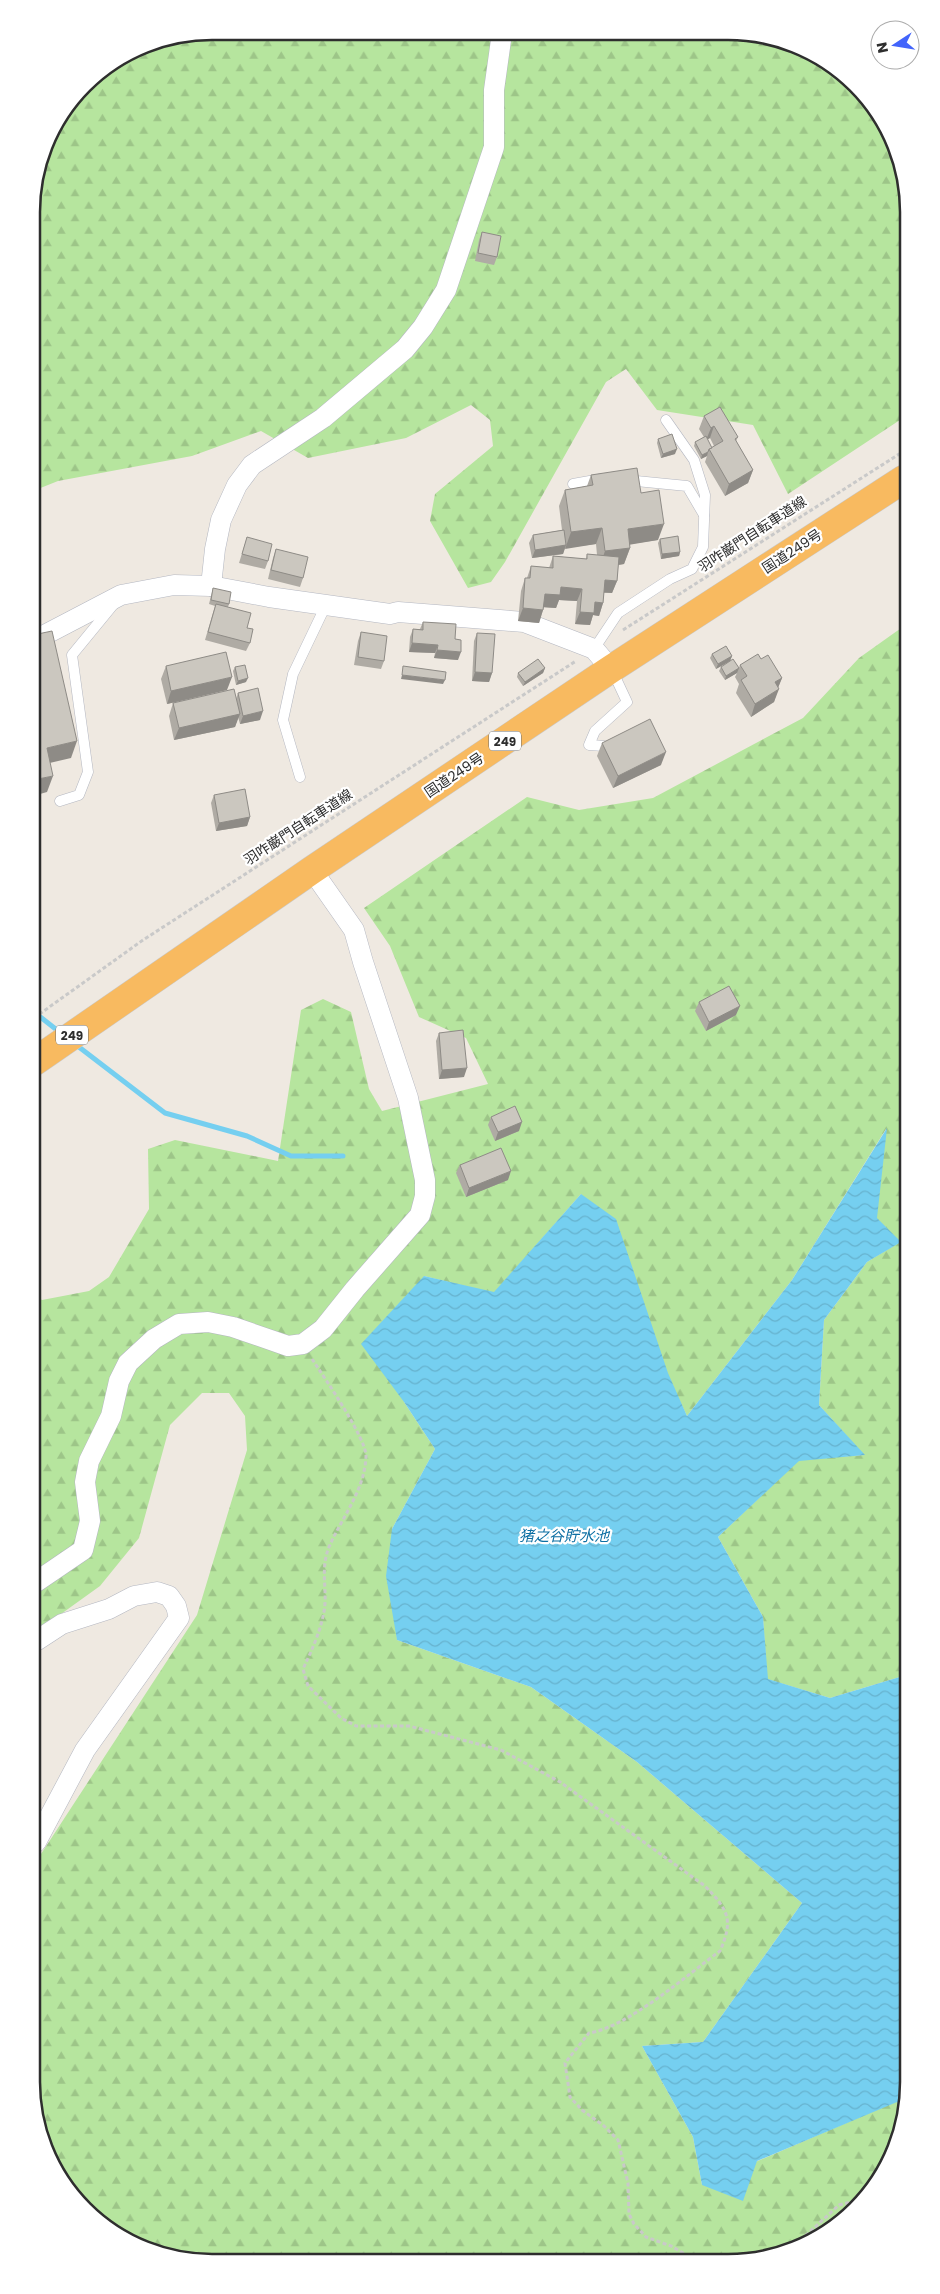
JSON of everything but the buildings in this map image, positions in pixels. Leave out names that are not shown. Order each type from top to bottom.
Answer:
[{"type":"highway","name":"国道249号","points":[[40,1058],[312,870],[594,659],[900,481]]},
{"type":"street","points":[[211,586],[215,549],[222,520],[237,485],[252,465],[323,418],[405,349],[423,327],[446,290],[494,147],[494,90],[501,40]]},
{"type":"street","points":[[40,637],[121,595],[174,585],[211,586],[269,598],[390,614],[398,612],[524,622],[594,659]]},
{"type":"street","points":[[40,1579],[83,1550],[90,1521],[85,1482],[89,1462],[112,1416],[118,1381],[128,1363],[154,1339],[179,1324],[208,1322],[233,1327],[288,1346],[303,1344],[323,1329],[355,1288],[420,1215],[425,1196],[425,1180],[408,1098],[354,930],[312,870]]},
{"type":"street","points":[[40,1638],[62,1624],[109,1609],[134,1596],[157,1592],[169,1596],[176,1606],[179,1618],[85,1750],[40,1834]]},
{"type":"lane","points":[[604,746],[589,745],[595,731],[627,702],[594,659],[618,613],[670,579],[692,569],[703,546],[705,494],[694,460],[666,420]]},
{"type":"lane","points":[[573,484],[604,478],[687,486],[705,515]]},
{"type":"lane","points":[[60,801],[79,795],[88,772],[72,655],[121,595]]},
{"type":"lane","points":[[300,777],[283,720],[293,674],[326,605]]},
{"type":"path","name":"羽咋巌門自転車道線","points":[[622,631],[900,454]]},
{"type":"path","name":"羽咋巌門自転車道線","points":[[40,1014],[143,940],[594,659]]},
{"type":"path","points":[[303,1344],[357,1432],[366,1454],[359,1491],[328,1549],[323,1570],[324,1605],[312,1649],[303,1669],[308,1686],[341,1718],[356,1726],[409,1726],[501,1750],[567,1787],[705,1886],[723,1905],[729,1919],[726,1937],[720,1951],[645,2007],[598,2032],[589,2033],[565,2063],[570,2097],[582,2110],[604,2126],[618,2140],[628,2183],[628,2214],[634,2224],[646,2237],[671,2246],[685,2254]]},
{"type":"path","points":[[807,2234],[839,2205],[850,2202]]},
{"type":"green space","points":[[212,40],[750,41],[783,49],[814,63],[833,76],[850,90],[864,107],[877,126],[887,146],[899,190],[900,420],[788,494],[753,425],[657,410],[626,369],[606,382],[505,562],[491,582],[468,588],[430,521],[435,494],[493,446],[490,420],[471,405],[406,438],[308,458],[261,431],[192,456],[58,481],[40,488],[40,201],[43,178],[58,136],[69,116],[90,90],[116,69],[157,49],[190,41]]},
{"type":"green space","points":[[900,629],[900,1242],[876,1219],[886,1129],[792,1280],[687,1416],[581,1194],[494,1293],[424,1276],[404,1402],[435,1449],[392,1529],[397,1640],[531,1687],[637,1762],[802,1903],[703,2042],[642,2046],[693,2137],[702,2185],[897,2101],[897,2116],[887,2148],[877,2168],[864,2187],[841,2211],[824,2225],[783,2245],[750,2253],[212,2254],[178,2251],[136,2236],[116,2225],[99,2211],[76,2187],[63,2168],[53,2148],[46,2127],[41,2104],[40,2082],[40,1855],[197,1615],[247,1450],[245,1416],[229,1393],[202,1393],[170,1425],[139,1538],[100,1586],[40,1629],[40,1299],[42,1300],[89,1291],[109,1277],[149,1209],[148,1149],[175,1140],[278,1161],[301,1010],[323,999],[351,1012],[369,1089],[382,1111],[488,1084],[466,1038],[419,1017],[390,946],[364,908],[527,797],[579,810],[653,798],[803,718],[859,658]]},
{"type":"green space","points":[[900,1242],[900,1677],[830,1698],[767,1679],[763,1617],[718,1537],[799,1460],[864,1455],[819,1405],[824,1320],[867,1262]]},
{"type":"water","name":"猪之谷貯水池","points":[[887,1128],[877,1218],[900,1243],[867,1262],[824,1320],[819,1405],[865,1455],[799,1461],[718,1537],[763,1617],[768,1679],[830,1698],[900,1677],[900,2093],[898,2105],[897,2102],[757,2161],[743,2201],[702,2185],[693,2137],[642,2046],[703,2042],[802,1903],[637,1762],[531,1687],[397,1640],[386,1576],[392,1529],[435,1449],[404,1402],[361,1344],[424,1276],[494,1292],[581,1194],[616,1219],[668,1373],[687,1416],[792,1280]]},
{"type":"waterway","points":[[40,1017],[62,1034]]},
{"type":"waterway","points":[[75,1044],[165,1113],[247,1136],[291,1156],[343,1156]]}]
